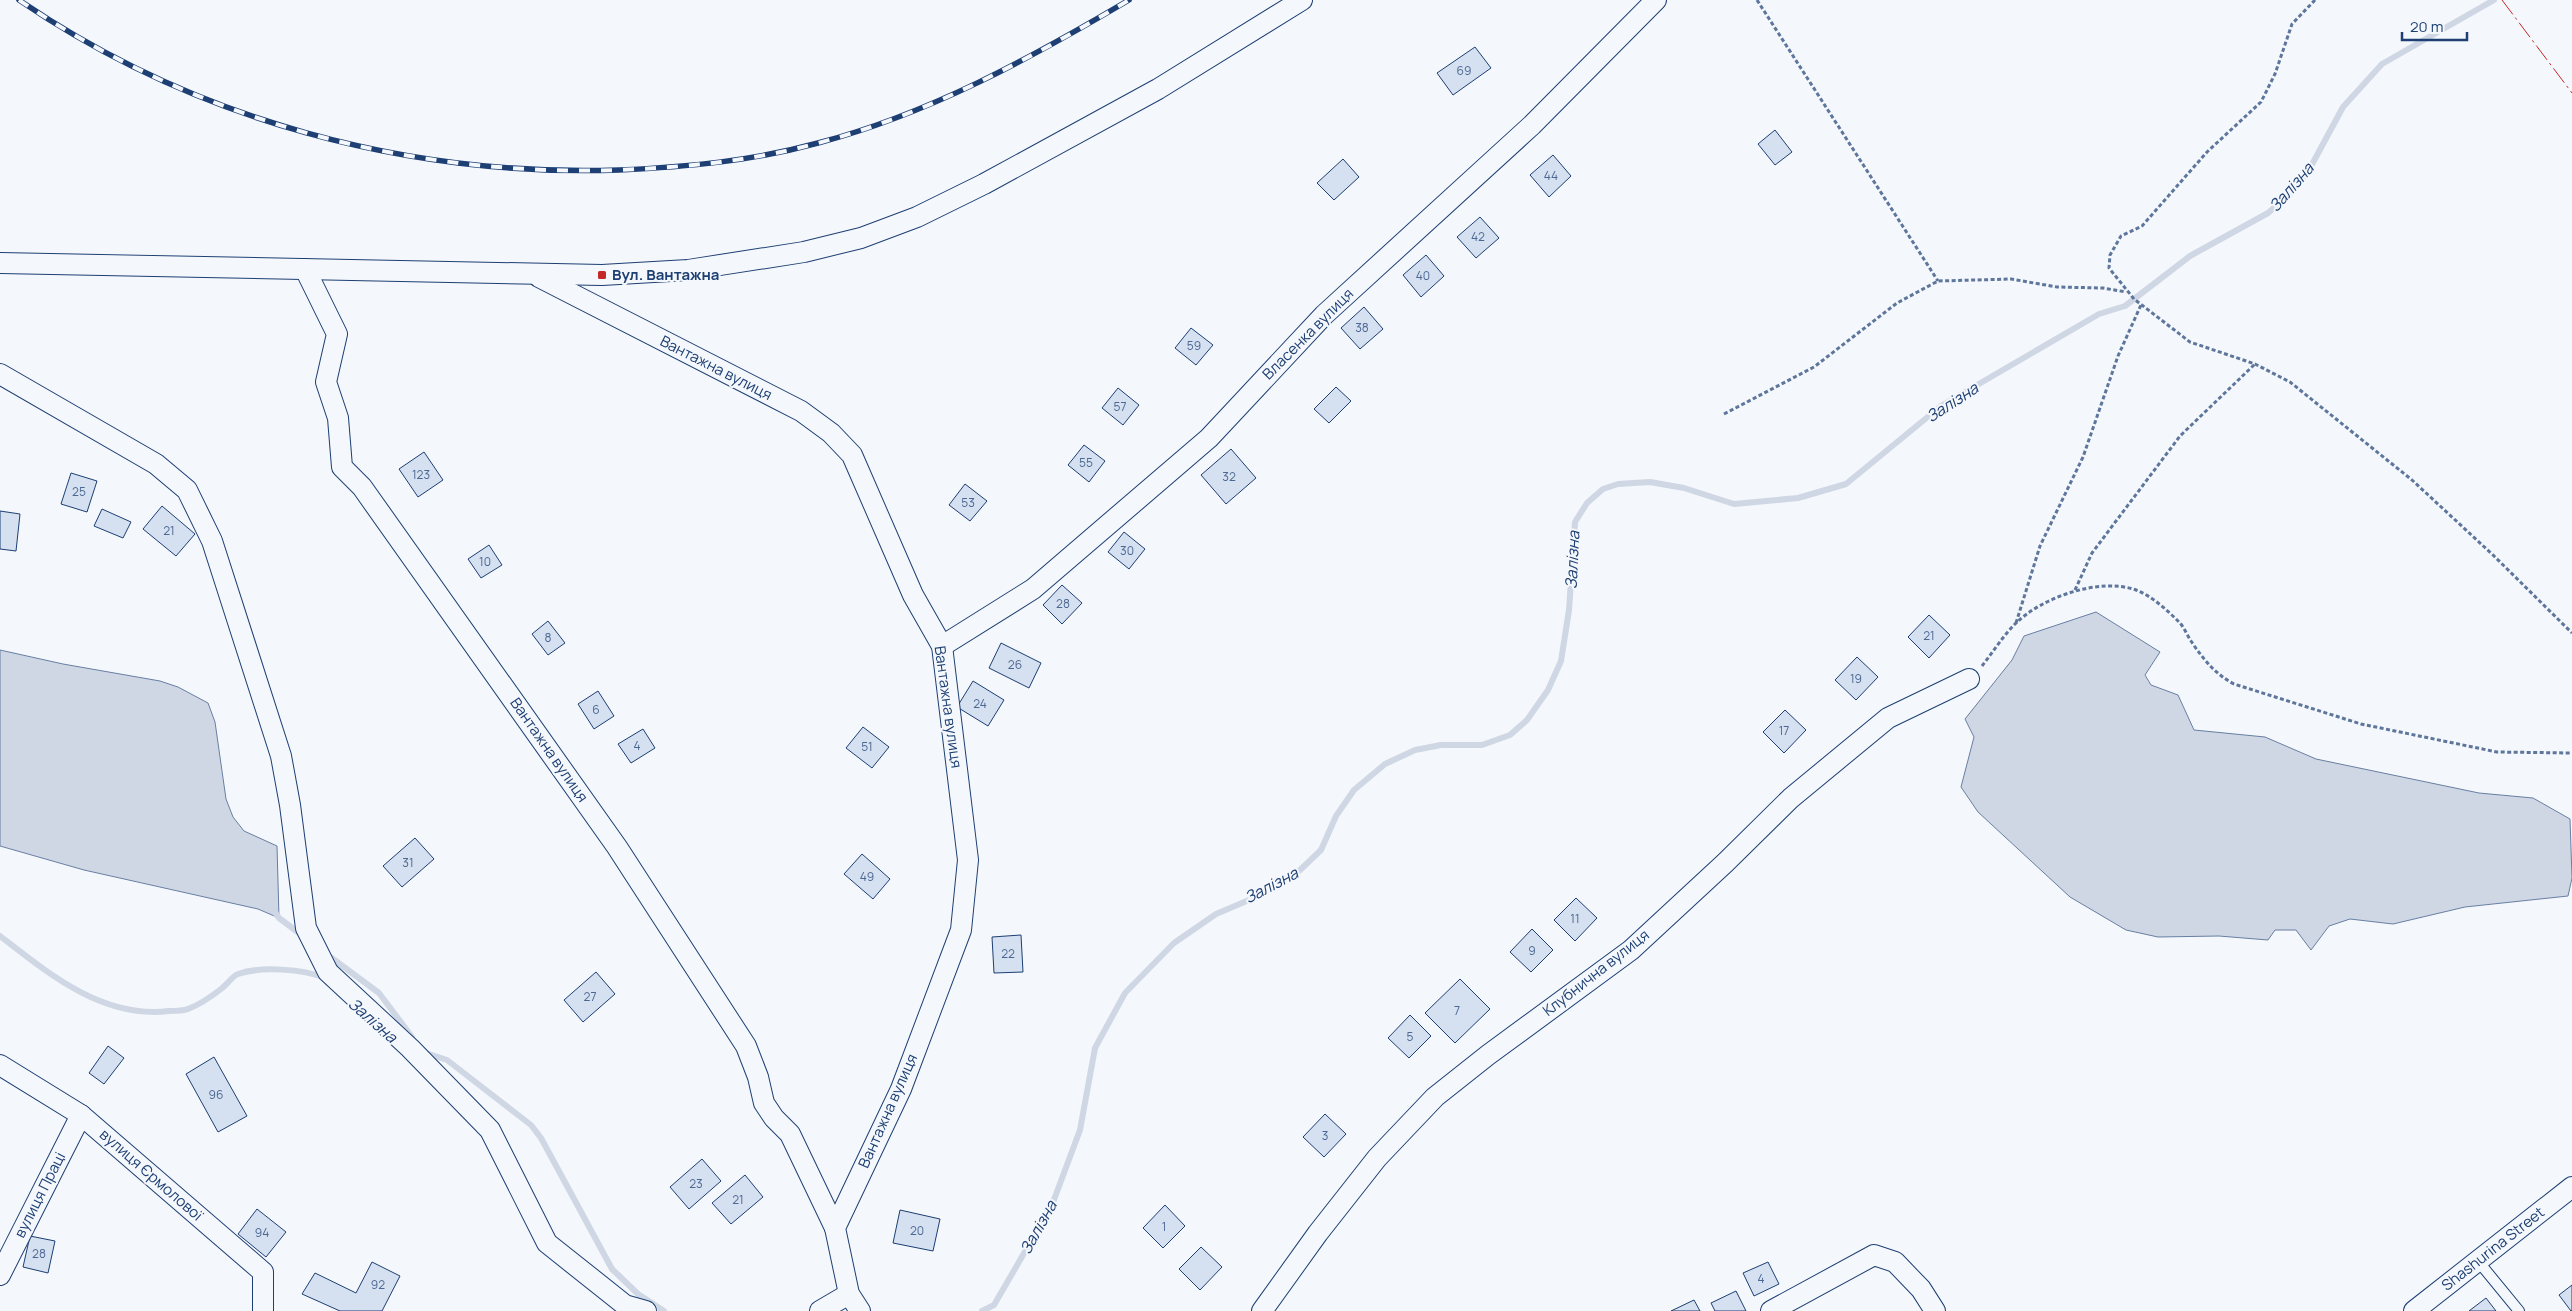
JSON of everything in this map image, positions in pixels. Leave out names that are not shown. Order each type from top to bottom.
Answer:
[{"type":"street","points":[[0,263],[602,275],[688,270],[804,252],[861,238],[917,217],[984,184],[1158,89],[1302,0]]},
{"type":"street","name":"Власенка вулиця","points":[[942,646],[1033,590],[1209,438],[1324,314],[1532,125],[1656,0]]},
{"type":"street","name":"Вантажна вулиця","points":[[305,269],[337,334],[326,382],[338,418],[342,467],[362,487],[656,905],[746,1046],[758,1077],[764,1103],[790,1134],[835,1228],[849,1294],[860,1311]]},
{"type":"street","name":"Вантажна вулиця","points":[[536,275],[801,411],[831,433],[852,455],[905,577],[942,646],[968,860],[961,930],[901,1089],[835,1228]]},
{"type":"street","points":[[0,374],[156,464],[187,490],[212,541],[281,756],[290,805],[306,928],[328,972],[410,1048],[490,1130],[547,1243],[625,1306],[646,1311]]},
{"type":"street","name":"Клубнична вулиця","points":[[1262,1311],[1318,1233],[1377,1158],[1435,1097],[1488,1055],[1630,950],[1725,863],[1791,798],[1888,718],[1969,679]]},
{"type":"street","name":"вулиця Єрмолової","points":[[0,1065],[81,1115],[264,1272],[263,1311]]},
{"type":"street","name":"вулиця Праці","points":[[0,1275],[81,1115]]},
{"type":"street","name":"Shashurina Street","points":[[2414,1311],[2572,1187]]},
{"type":"street","points":[[1771,1311],[1874,1254],[1895,1262],[1921,1289],[1935,1311]]},
{"type":"street","points":[[820,1311],[849,1294]]},
{"type":"lane","points":[[2478,1261],[2519,1311]]},
{"type":"path","points":[[1757,0],[1938,281]]},
{"type":"path","points":[[2316,0],[2292,24],[2275,74],[2261,102],[2207,152],[2142,226],[2122,236],[2110,255],[2108,268],[2141,306],[2190,342],[2255,364],[2290,382],[2412,480],[2572,632]]},
{"type":"path","points":[[1724,414],[1814,367],[1897,303],[1938,281],[2011,279],[2057,287],[2103,288],[2127,292]]},
{"type":"path","points":[[2016,623],[2040,546],[2083,457],[2118,356],[2141,306]]},
{"type":"path","points":[[2075,590],[2092,553],[2180,436],[2255,364]]},
{"type":"path","points":[[1969,679],[2016,623],[2041,606],[2075,590],[2111,586],[2136,590],[2154,601],[2180,624],[2218,676],[2234,684],[2361,724],[2497,752],[2572,753]]},
{"type":"shaded area","points":[[2096,612],[2160,652],[2145,675],[2151,685],[2178,695],[2194,730],[2265,737],[2316,759],[2479,793],[2533,798],[2570,819],[2572,878],[2568,896],[2465,907],[2393,924],[2350,919],[2329,926],[2311,950],[2296,930],[2275,930],[2268,940],[2219,936],[2158,937],[2126,930],[2070,897],[1978,812],[1961,787],[1974,737],[1965,719],[2012,660],[2024,636]]},
{"type":"shaded area","points":[[0,650],[63,664],[160,681],[178,687],[208,703],[215,722],[226,799],[233,817],[244,831],[277,846],[279,918],[258,909],[84,870],[0,846]]},
{"type":"building","points":[[1475,47],[1491,68],[1453,95],[1437,73]]},
{"type":"building","points":[[1775,130],[1792,152],[1775,165],[1758,144]]},
{"type":"building","points":[[1553,155],[1571,176],[1549,197],[1530,175]]},
{"type":"building","points":[[1343,159],[1359,177],[1334,200],[1317,183]]},
{"type":"building","points":[[1480,217],[1499,238],[1476,258],[1457,237]]},
{"type":"building","points":[[1426,255],[1444,276],[1421,297],[1403,275]]},
{"type":"building","points":[[1364,307],[1383,329],[1360,349],[1341,328]]},
{"type":"building","points":[[1191,328],[1213,345],[1196,365],[1175,348]]},
{"type":"building","points":[[1336,387],[1351,401],[1329,423],[1314,409]]},
{"type":"building","points":[[1118,388],[1139,405],[1123,425],[1102,408]]},
{"type":"building","points":[[1084,445],[1105,461],[1089,482],[1068,465]]},
{"type":"building","points":[[1231,449],[1256,478],[1226,504],[1201,475]]},
{"type":"building","points":[[424,452],[443,480],[418,497],[399,469]]},
{"type":"building","points":[[71,473],[97,481],[87,512],[61,504]]},
{"type":"building","points":[[965,484],[987,501],[970,521],[949,505]]},
{"type":"building","points":[[162,506],[195,534],[176,556],[143,529]]},
{"type":"building","points":[[102,509],[131,522],[123,538],[94,526]]},
{"type":"building","points":[[0,511],[20,514],[16,551],[0,549]]},
{"type":"building","points":[[1124,532],[1145,549],[1129,569],[1108,552]]},
{"type":"building","points":[[489,545],[502,565],[481,578],[468,559]]},
{"type":"building","points":[[1062,585],[1082,603],[1062,624],[1043,605]]},
{"type":"building","points":[[1929,615],[1950,635],[1929,658],[1908,637]]},
{"type":"building","points":[[548,621],[565,643],[548,655],[532,634]]},
{"type":"building","points":[[1001,643],[1041,663],[1029,688],[989,668]]},
{"type":"building","points":[[1857,657],[1878,677],[1856,700],[1835,680]]},
{"type":"building","points":[[973,681],[1004,700],[988,726],[957,707]]},
{"type":"building","points":[[598,691],[614,716],[594,729],[578,704]]},
{"type":"building","points":[[1785,710],[1806,730],[1784,753],[1763,732]]},
{"type":"building","points":[[863,727],[889,747],[872,768],[846,748]]},
{"type":"building","points":[[643,729],[655,748],[631,763],[618,744]]},
{"type":"building","points":[[415,838],[434,859],[402,887],[383,866]]},
{"type":"building","points":[[862,854],[890,879],[873,899],[844,874]]},
{"type":"building","points":[[1576,898],[1597,918],[1575,941],[1554,920]]},
{"type":"building","points":[[1532,929],[1553,950],[1531,972],[1510,952]]},
{"type":"building","points":[[1021,935],[1023,972],[994,973],[992,937]]},
{"type":"building","points":[[596,972],[615,994],[583,1022],[564,1000]]},
{"type":"building","points":[[1460,979],[1490,1009],[1455,1043],[1425,1013]]},
{"type":"building","points":[[1410,1015],[1431,1036],[1409,1058],[1388,1038]]},
{"type":"building","points":[[108,1046],[124,1058],[104,1084],[89,1073]]},
{"type":"building","points":[[214,1057],[247,1116],[218,1132],[186,1074]]},
{"type":"building","points":[[1325,1114],[1346,1134],[1324,1157],[1303,1137]]},
{"type":"building","points":[[702,1159],[721,1181],[689,1209],[670,1187]]},
{"type":"building","points":[[745,1175],[763,1197],[731,1224],[712,1203]]},
{"type":"building","points":[[1165,1205],[1185,1226],[1163,1248],[1143,1228]]},
{"type":"building","points":[[257,1209],[286,1232],[266,1257],[238,1234]]},
{"type":"building","points":[[900,1210],[940,1219],[933,1251],[893,1243]]},
{"type":"building","points":[[30,1236],[55,1241],[48,1273],[23,1267]]},
{"type":"building","points":[[1201,1247],[1222,1267],[1200,1290],[1179,1269]]},
{"type":"building","points":[[372,1262],[400,1276],[382,1311],[340,1311],[302,1294],[315,1273],[356,1293]]},
{"type":"building","points":[[1768,1262],[1779,1284],[1754,1296],[1743,1273]]},
{"type":"building","points":[[2572,1285],[2572,1311],[2571,1311],[2559,1295]]},
{"type":"building","points":[[1736,1291],[1746,1311],[1715,1311],[1711,1303]]},
{"type":"building","points":[[2486,1298],[2496,1311],[2469,1311]]},
{"type":"building","points":[[1694,1300],[1700,1311],[1671,1311]]},
{"type":"waterway","name":"Залізна","points":[[982,1311],[994,1305],[1052,1205],[1080,1130],[1095,1048],[1125,993],[1174,943],[1216,914],[1249,900],[1299,871],[1321,850],[1336,816],[1354,790],[1385,764],[1415,750],[1441,745],[1482,745],[1510,735],[1527,720],[1548,690],[1561,661],[1569,610],[1575,522],[1587,503],[1603,489],[1618,484],[1650,482],[1684,488],[1734,504],[1798,498],[1846,484],[1941,406],[2099,314],[2125,306],[2190,256],[2268,213],[2290,194],[2309,170],[2343,107],[2382,64],[2494,0]]},
{"type":"waterway","points":[[275,912],[279,918],[303,936]]},
{"type":"waterway","name":"Залізна","points":[[0,936],[38,965],[78,991],[99,1001],[145,1012],[188,1009],[214,995],[236,975],[247,972],[270,969],[305,972],[325,978]]},
{"type":"waterway","points":[[325,953],[379,993],[412,1037]]},
{"type":"waterway","name":"Залізна","points":[[423,1052],[447,1060],[531,1125],[541,1138],[612,1269],[638,1294],[664,1311]]},
{"type":"railway","points":[[19,0],[87,42],[157,78],[230,108],[306,133],[382,151],[461,163],[540,170],[619,170],[694,165],[744,159],[818,143],[900,117],[939,100],[1017,63],[1129,0]]},
{"type":"power","points":[[2502,0],[2572,93]]},
{"type":"place","name":"Вул. Вантажна","points":[[602,275]]}]
